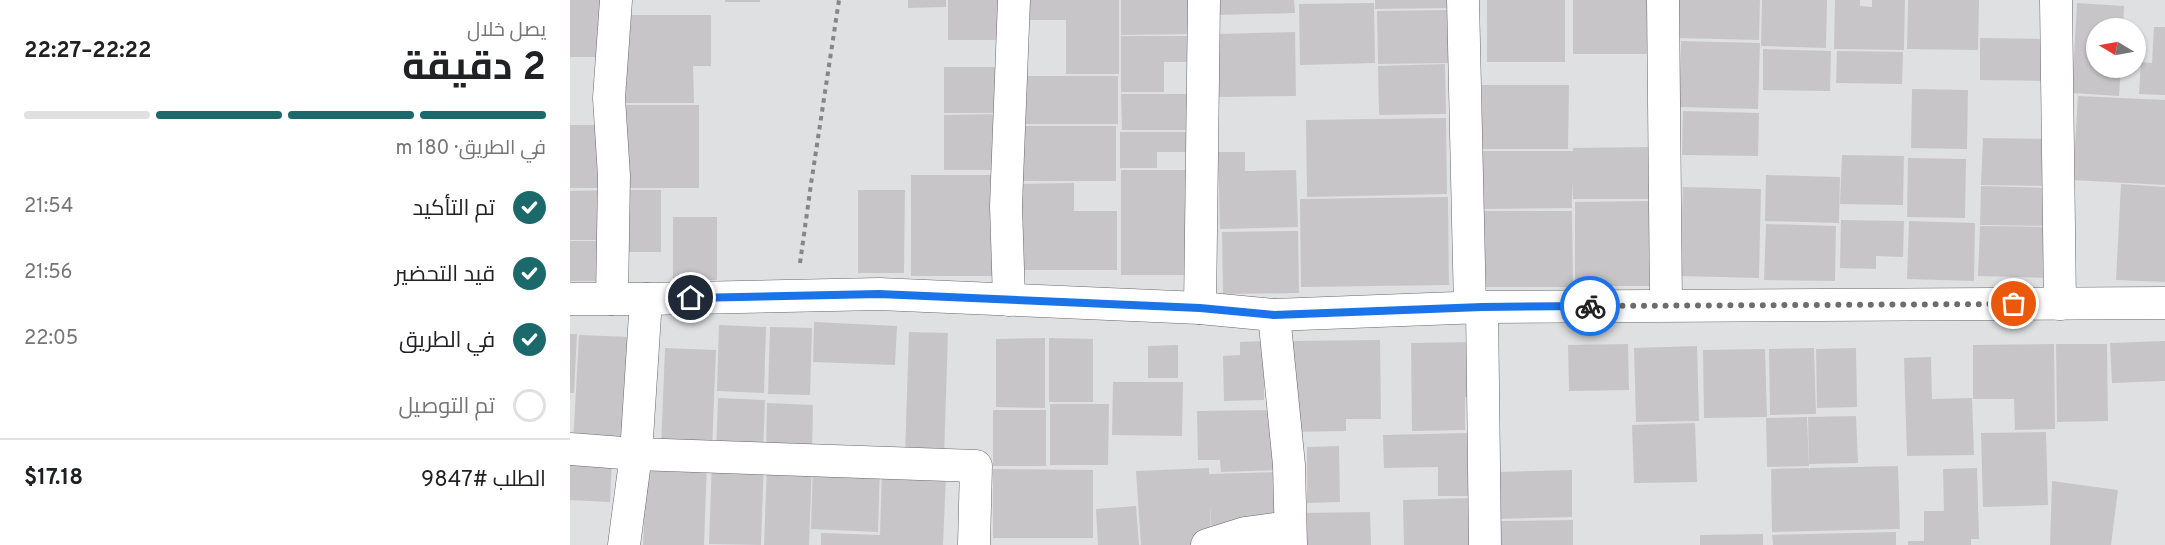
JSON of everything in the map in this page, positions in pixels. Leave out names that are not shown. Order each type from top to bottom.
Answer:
[{"type":"street","points":[[612,299],[614,176],[609,98],[616,0]]},
{"type":"street","points":[[1009,300],[1006,206],[1014,0]]},
{"type":"street","points":[[1200,308],[1204,0]]},
{"type":"street","points":[[1463,0],[1485,545]]},
{"type":"street","points":[[1663,0],[1666,305]]},
{"type":"street","points":[[2056,0],[2060,304]]},
{"type":"street","points":[[570,299],[879,294],[1200,308],[1274,315],[1476,307],[2165,303]]},
{"type":"street","points":[[624,545],[636,454],[646,299]]},
{"type":"street","points":[[1207,545],[1245,533],[1290,536],[1289,465],[1274,315]]},
{"type":"street","points":[[570,449],[636,454],[976,466],[974,545]]},
{"type":"path","points":[[805,296],[800,258],[839,0]]},
{"type":"building","points":[[570,0],[600,0],[600,57],[570,57]]},
{"type":"building","points":[[725,0],[760,0],[760,2],[725,2]]},
{"type":"building","points":[[908,0],[946,0],[946,7],[908,8]]},
{"type":"building","points":[[948,0],[1012,0],[1012,40],[948,40]]},
{"type":"building","points":[[1021,0],[1119,0],[1119,74],[1066,74],[1066,20],[1021,20]]},
{"type":"building","points":[[1121,0],[1197,0],[1197,34],[1121,35]]},
{"type":"building","points":[[1216,0],[1294,0],[1295,13],[1217,15]]},
{"type":"building","points":[[1375,0],[1452,0],[1453,8],[1375,9]]},
{"type":"building","points":[[1487,0],[1565,0],[1565,62],[1487,62]]},
{"type":"building","points":[[1573,0],[1647,0],[1648,54],[1573,54]]},
{"type":"building","points":[[1679,0],[1760,0],[1759,40],[1678,38]]},
{"type":"building","points":[[1762,0],[1827,0],[1826,48],[1761,46]]},
{"type":"building","points":[[1835,0],[1860,0],[1860,6],[1872,7],[1872,0],[1905,0],[1904,50],[1834,49]]},
{"type":"building","points":[[1908,0],[1979,0],[1978,50],[1907,49]]},
{"type":"building","points":[[1374,3],[1375,63],[1300,65],[1299,4]]},
{"type":"building","points":[[2077,3],[2124,6],[2123,18],[2086,18],[2086,78],[2120,78],[2119,96],[2072,93]]},
{"type":"building","points":[[1449,10],[1450,63],[1378,64],[1377,11]]},
{"type":"building","points":[[628,15],[711,15],[711,66],[693,66],[694,103],[618,103],[618,67],[628,67]]},
{"type":"building","points":[[2154,27],[2165,27],[2165,95],[2139,94],[2140,78],[2146,78],[2146,62],[2152,63]]},
{"type":"building","points":[[1295,32],[1296,96],[1218,97],[1217,34]]},
{"type":"building","points":[[1121,36],[1197,36],[1198,62],[1164,62],[1164,92],[1121,92]]},
{"type":"building","points":[[1980,38],[2043,39],[2042,81],[1980,80]]},
{"type":"building","points":[[1681,41],[1760,43],[1758,109],[1679,107]]},
{"type":"building","points":[[1763,49],[1831,51],[1830,91],[1763,90]]},
{"type":"building","points":[[1837,51],[1903,52],[1902,84],[1836,83]]},
{"type":"building","points":[[1445,64],[1446,114],[1379,115],[1378,66]]},
{"type":"building","points":[[944,67],[1008,67],[1008,113],[944,113]]},
{"type":"building","points":[[1019,76],[1118,76],[1118,124],[1019,124]]},
{"type":"building","points":[[1482,85],[1569,85],[1568,149],[1482,149]]},
{"type":"building","points":[[1912,89],[1968,90],[1967,149],[1911,148]]},
{"type":"building","points":[[1121,94],[1196,94],[1197,130],[1122,130]]},
{"type":"building","points":[[2078,96],[2165,100],[2165,185],[2073,180]]},
{"type":"building","points":[[617,105],[699,105],[699,188],[618,188]]},
{"type":"building","points":[[1683,111],[1759,113],[1758,156],[1682,155]]},
{"type":"building","points":[[1005,114],[1005,170],[944,170],[944,115]]},
{"type":"building","points":[[1446,118],[1447,194],[1307,197],[1306,120]]},
{"type":"building","points":[[570,125],[608,125],[609,188],[570,188]]},
{"type":"building","points":[[1017,126],[1116,126],[1116,181],[1016,181]]},
{"type":"building","points":[[1120,132],[1197,132],[1197,152],[1157,152],[1157,168],[1120,168]]},
{"type":"building","points":[[1983,138],[2050,139],[2049,186],[1981,185]]},
{"type":"building","points":[[1652,147],[1651,199],[1573,199],[1572,181],[1572,208],[1483,209],[1482,151],[1573,151],[1573,148]]},
{"type":"building","points":[[1218,152],[1245,152],[1245,171],[1296,170],[1298,227],[1220,229]]},
{"type":"building","points":[[1842,155],[1904,156],[1903,205],[1840,204]]},
{"type":"building","points":[[1908,158],[1966,159],[1965,218],[1907,217]]},
{"type":"building","points":[[1121,170],[1194,170],[1193,275],[1121,275]]},
{"type":"building","points":[[911,175],[1003,175],[1003,276],[911,276]]},
{"type":"building","points":[[1766,175],[1840,177],[1839,223],[1765,221]]},
{"type":"building","points":[[1074,183],[1074,211],[1117,211],[1117,270],[1015,270],[1014,184]]},
{"type":"building","points":[[2121,184],[2165,187],[2165,282],[2116,280]]},
{"type":"building","points":[[1981,186],[2048,188],[2047,226],[1980,225]]},
{"type":"building","points":[[1683,187],[1761,189],[1759,278],[1680,276]]},
{"type":"building","points":[[612,190],[612,240],[570,240],[570,191]]},
{"type":"building","points":[[618,190],[661,190],[661,252],[618,252]]},
{"type":"building","points":[[858,190],[905,190],[904,273],[858,273]]},
{"type":"building","points":[[1448,197],[1449,285],[1301,287],[1300,199]]},
{"type":"building","points":[[1652,201],[1653,286],[1575,286],[1575,202]]},
{"type":"building","points":[[1483,211],[1572,211],[1573,287],[1483,287]]},
{"type":"building","points":[[673,217],[717,217],[717,280],[673,280]]},
{"type":"building","points":[[1841,220],[1904,221],[1903,257],[1876,256],[1876,269],[1840,268]]},
{"type":"building","points":[[1909,221],[1975,223],[1974,281],[1907,279]]},
{"type":"building","points":[[1766,224],[1836,226],[1835,281],[1764,280]]},
{"type":"building","points":[[1980,226],[2049,227],[2047,278],[1978,276]]},
{"type":"building","points":[[1298,231],[1299,293],[1223,294],[1222,232]]},
{"type":"building","points":[[570,241],[609,241],[609,281],[570,281]]},
{"type":"building","points":[[814,322],[897,326],[895,365],[813,362]]},
{"type":"building","points":[[719,325],[766,327],[764,393],[717,391]]},
{"type":"building","points":[[770,327],[812,328],[810,395],[768,394]]},
{"type":"building","points":[[909,332],[948,333],[944,457],[905,455]]},
{"type":"building","points":[[570,334],[577,334],[574,393],[570,393]]},
{"type":"building","points":[[579,335],[632,337],[626,447],[573,444]]},
{"type":"building","points":[[1045,338],[1045,408],[996,407],[996,339]]},
{"type":"building","points":[[1049,338],[1093,339],[1093,402],[1049,402]]},
{"type":"building","points":[[1380,340],[1381,419],[1346,419],[1346,431],[1290,432],[1288,341]]},
{"type":"building","points":[[1264,341],[1264,400],[1224,401],[1223,356],[1240,355],[1240,342]]},
{"type":"building","points":[[2165,341],[2165,381],[2112,383],[2110,343]]},
{"type":"building","points":[[1474,342],[1475,397],[1465,397],[1465,430],[1412,431],[1411,343]]},
{"type":"building","points":[[1628,344],[1629,390],[1569,391],[1568,345]]},
{"type":"building","points":[[2054,344],[2055,429],[2015,430],[2014,399],[1973,399],[1973,345]]},
{"type":"building","points":[[2056,344],[2107,344],[2108,421],[2057,422]]},
{"type":"building","points":[[1178,345],[1178,378],[1148,378],[1148,346]]},
{"type":"building","points":[[1697,346],[1699,421],[1636,422],[1634,348]]},
{"type":"building","points":[[665,348],[716,350],[712,450],[661,448]]},
{"type":"building","points":[[1814,348],[1816,414],[1770,415],[1769,349]]},
{"type":"building","points":[[1856,348],[1857,407],[1817,408],[1816,349]]},
{"type":"building","points":[[1765,349],[1767,417],[1704,418],[1703,350]]},
{"type":"building","points":[[1931,357],[1932,399],[1972,398],[1974,455],[1907,456],[1904,358]]},
{"type":"building","points":[[1113,382],[1183,382],[1182,436],[1112,435]]},
{"type":"building","points":[[718,398],[765,400],[763,454],[716,453]]},
{"type":"building","points":[[767,403],[813,405],[812,452],[766,451]]},
{"type":"building","points":[[1050,404],[1109,404],[1108,465],[1050,465]]},
{"type":"building","points":[[993,410],[1046,410],[1046,466],[993,466]]},
{"type":"building","points":[[1274,410],[1276,470],[1221,472],[1220,460],[1198,460],[1197,411]]},
{"type":"building","points":[[1856,416],[1858,463],[1809,464],[1808,417]]},
{"type":"building","points":[[1807,417],[1809,466],[1767,467],[1766,418]]},
{"type":"building","points":[[1695,423],[1697,482],[1634,483],[1632,425]]},
{"type":"building","points":[[2046,432],[2048,505],[1983,507],[1981,433]]},
{"type":"building","points":[[1470,433],[1471,496],[1438,496],[1438,467],[1384,468],[1383,435]]},
{"type":"building","points":[[1339,446],[1340,502],[1307,503],[1307,447]]},
{"type":"building","points":[[570,457],[612,459],[610,502],[570,500]]},
{"type":"building","points":[[646,460],[707,462],[704,545],[643,545]]},
{"type":"building","points":[[712,460],[764,462],[761,545],[709,544]]},
{"type":"building","points":[[767,461],[812,463],[809,545],[764,545]]},
{"type":"building","points":[[813,465],[880,467],[878,532],[811,529]]},
{"type":"building","points":[[1898,466],[1900,529],[1772,532],[1771,469],[1809,468],[1809,471],[1810,468]]},
{"type":"building","points":[[1209,468],[1209,474],[1278,472],[1280,526],[1212,536],[1210,505],[1211,541],[1195,545],[1141,545],[1136,471]]},
{"type":"building","points":[[1977,468],[1979,539],[1971,539],[1971,545],[1908,545],[1908,541],[1924,541],[1924,511],[1944,511],[1943,469]]},
{"type":"building","points":[[993,469],[1093,470],[1093,538],[993,538]]},
{"type":"building","points":[[1572,470],[1572,517],[1498,519],[1497,472]]},
{"type":"building","points":[[882,471],[946,474],[943,545],[821,545],[821,533],[880,535]]},
{"type":"building","points":[[2052,481],[2118,490],[2111,545],[2050,545]]},
{"type":"building","points":[[1472,498],[1473,545],[1404,545],[1403,500]]},
{"type":"building","points":[[1136,506],[1139,545],[1098,545],[1096,509]]},
{"type":"building","points":[[1370,512],[1371,545],[1300,545],[1299,513]]},
{"type":"building","points":[[1573,520],[1573,545],[1498,545],[1498,521]]},
{"type":"building","points":[[1896,532],[1896,545],[1773,545],[1772,535]]},
{"type":"building","points":[[1763,534],[1763,545],[1700,545],[1700,535]]},
{"type":"way so far","points":[[1590,306],[2014,304]]},
{"type":"route","points":[[691,298],[879,294],[1200,308],[1274,315],[1482,307],[1590,306]]}]
